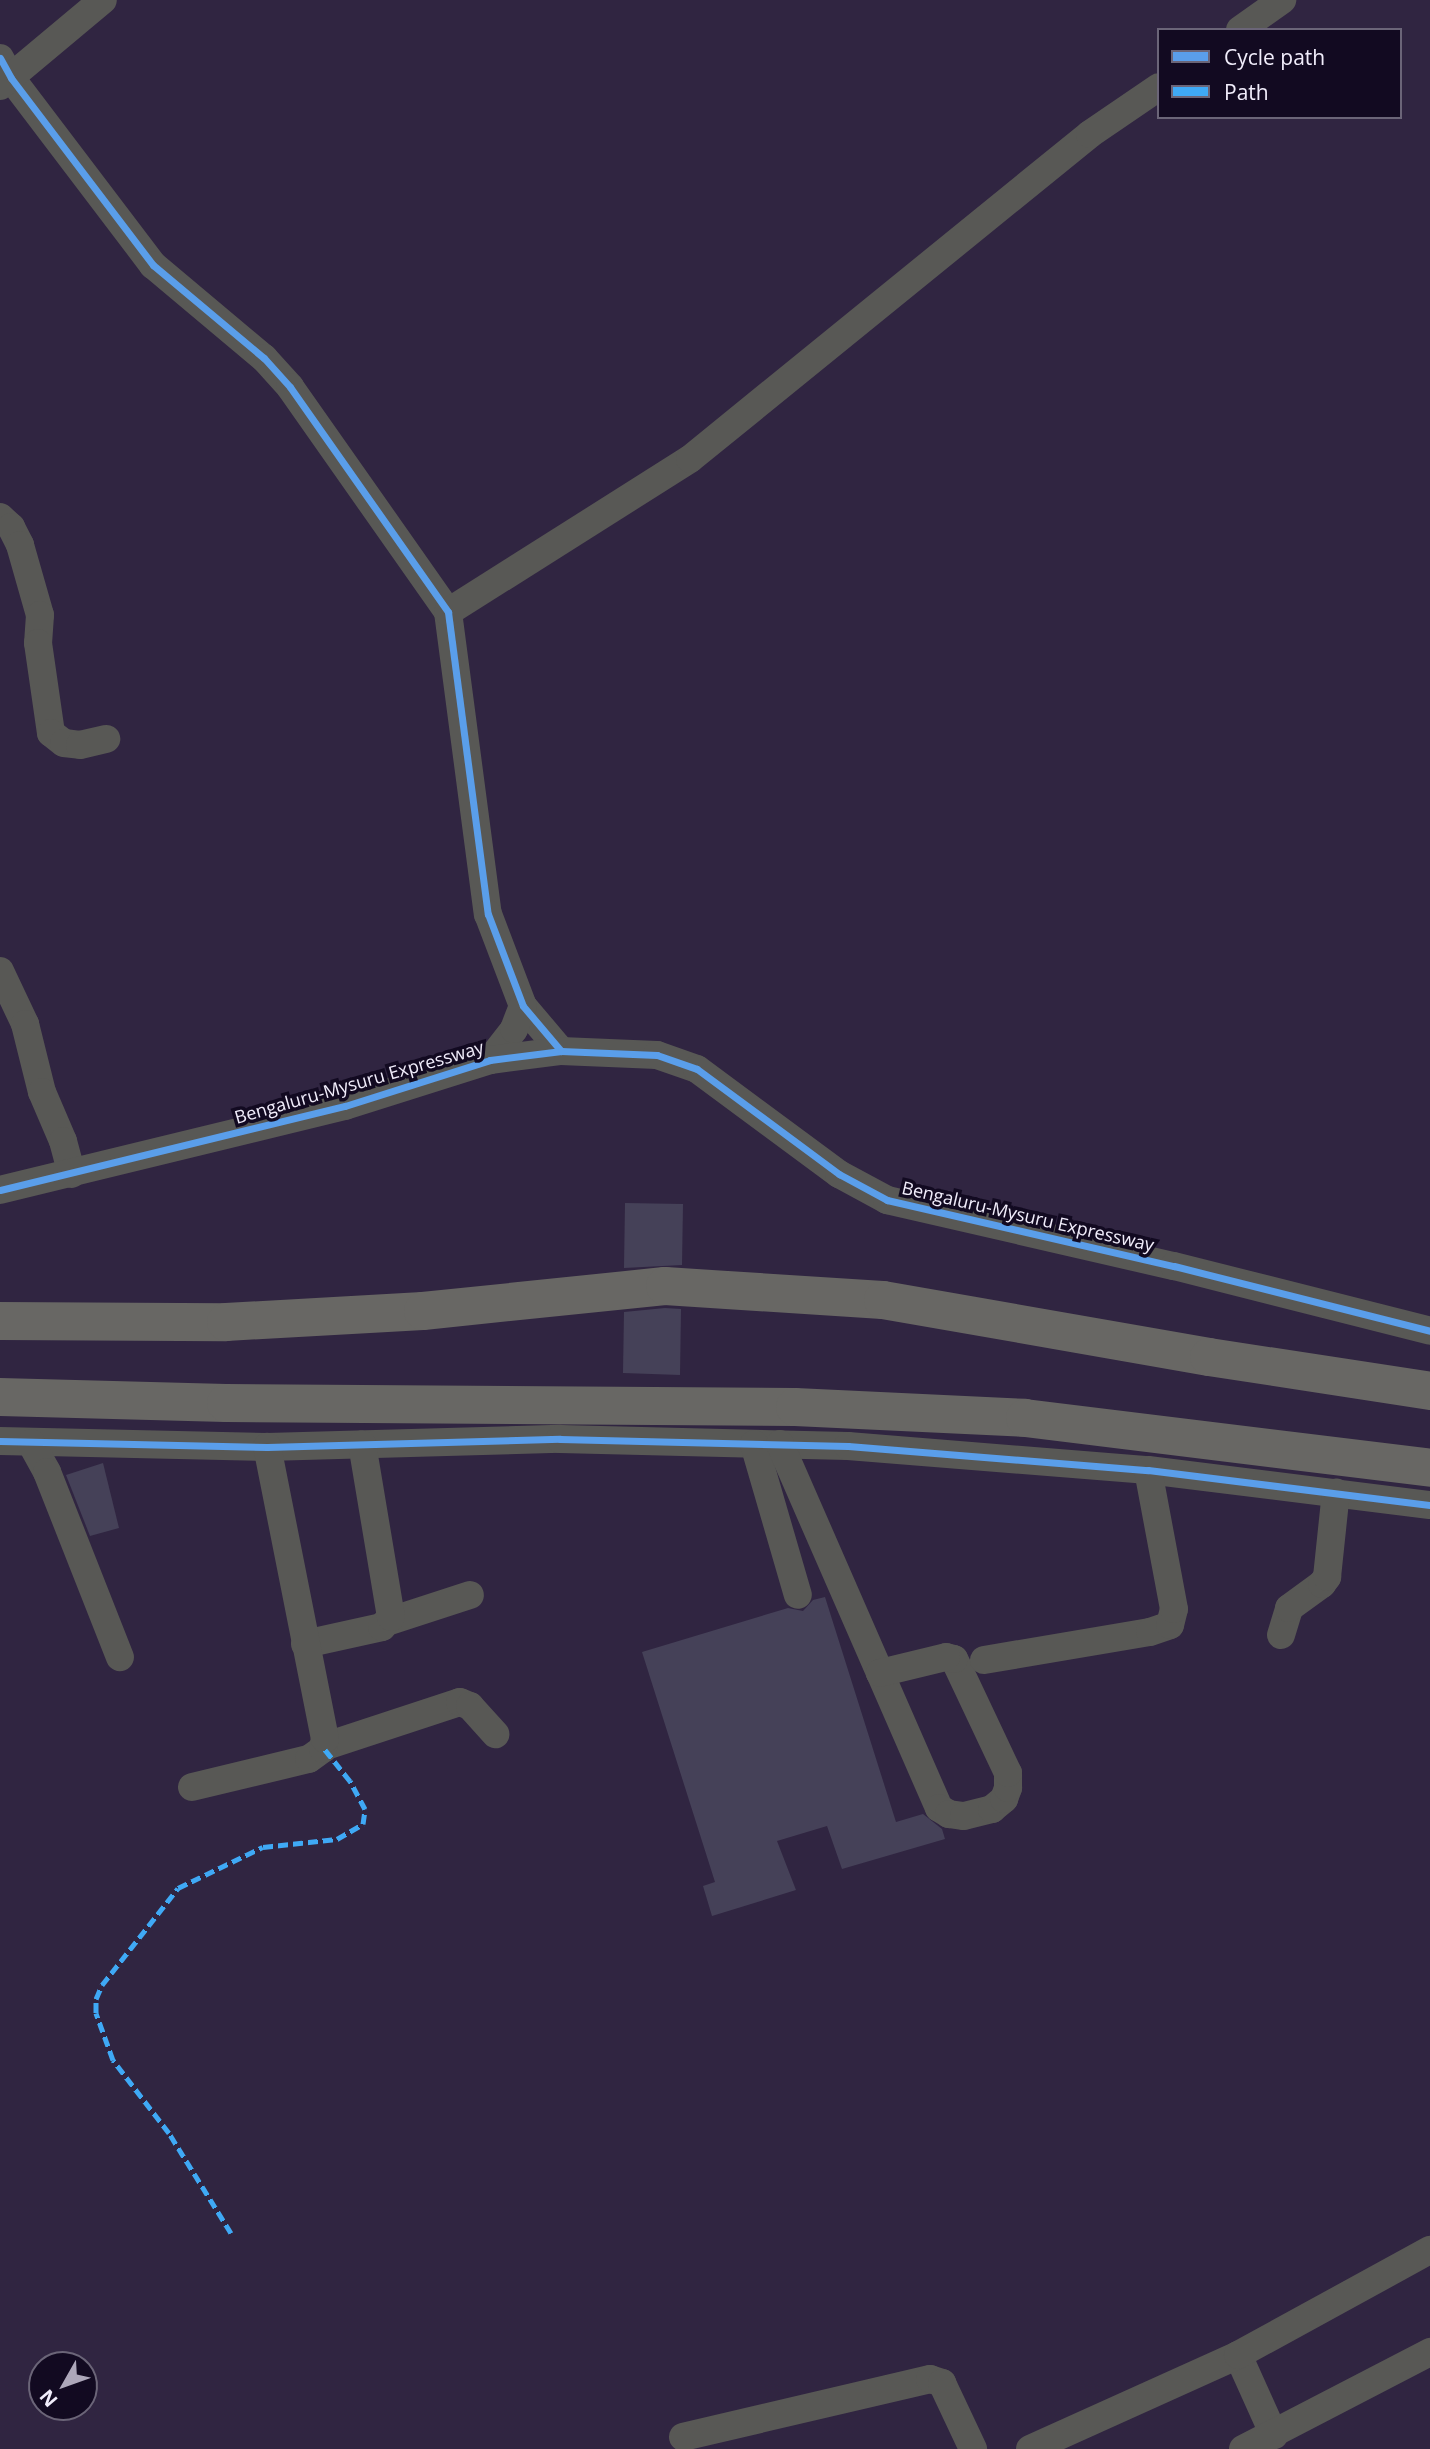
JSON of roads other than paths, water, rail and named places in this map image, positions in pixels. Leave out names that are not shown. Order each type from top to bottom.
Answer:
[{"type":"highway","points":[[0,1321],[226,1322],[423,1311],[665,1286],[883,1300],[1209,1357],[1430,1391]]},
{"type":"highway","points":[[0,1397],[239,1403],[795,1407],[998,1416],[1430,1468]]},
{"type":"street","points":[[103,0],[4,74],[153,265],[279,372],[448,612],[488,914],[523,1006],[561,1051]]},
{"type":"street","points":[[1243,28],[1282,0]]},
{"type":"street","points":[[448,612],[690,459],[1090,134],[1157,88]]},
{"type":"street","points":[[0,516],[20,545],[40,615],[38,643],[51,733],[64,743],[80,745],[107,739]]},
{"type":"street","points":[[0,971],[25,1024],[42,1092],[63,1141],[72,1174]]},
{"type":"street","points":[[490,1060],[514,1029],[523,1006]]},
{"type":"street","name":"Bengaluru-Mysuru Expressway","points":[[0,1190],[345,1106],[490,1060],[561,1051],[657,1055],[697,1069],[839,1174],[887,1200],[1161,1263],[1430,1331]]},
{"type":"street","points":[[0,1441],[267,1447],[560,1439],[848,1446],[1148,1470],[1430,1505]]},
{"type":"street","points":[[31,1443],[47,1472],[120,1657]]},
{"type":"street","points":[[362,1444],[390,1621]]},
{"type":"street","points":[[767,1444],[798,1594]]},
{"type":"street","points":[[767,1444],[880,1673],[939,1808],[949,1814],[964,1816],[992,1809],[1004,1799],[1008,1788],[1008,1773],[954,1659],[946,1657],[880,1673]]},
{"type":"street","points":[[267,1447],[325,1739],[323,1747]]},
{"type":"street","points":[[984,1660],[1150,1633],[1170,1625],[1174,1609],[1148,1470]]},
{"type":"street","points":[[1281,1635],[1289,1608],[1326,1577],[1336,1492]]},
{"type":"street","points":[[305,1644],[382,1627],[390,1621],[470,1595]]},
{"type":"street","points":[[192,1787],[309,1759],[323,1747],[460,1702],[470,1706],[495,1734]]},
{"type":"street","points":[[1030,2449],[1238,2355],[1430,2250]]},
{"type":"street","points":[[1243,2449],[1430,2352]]},
{"type":"street","points":[[1238,2355],[1274,2435]]},
{"type":"street","points":[[682,2437],[930,2379],[942,2383],[973,2449]]}]
